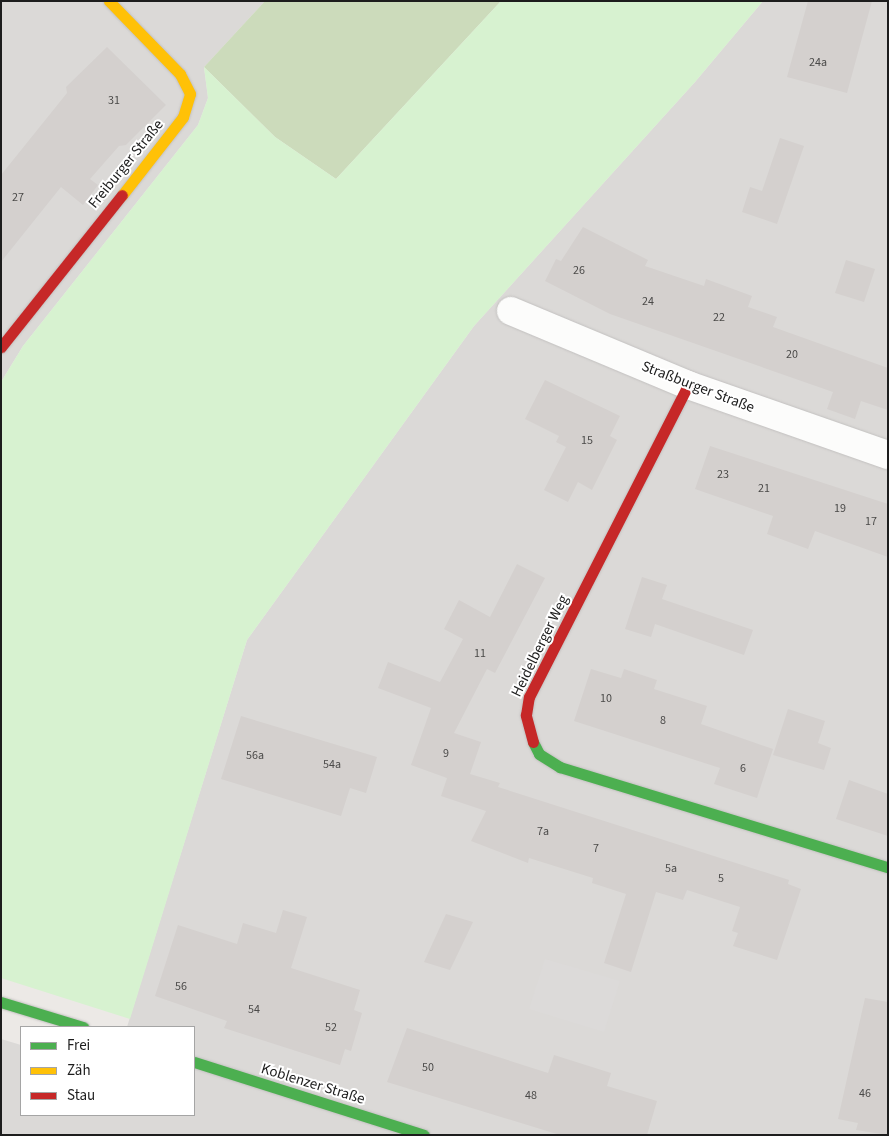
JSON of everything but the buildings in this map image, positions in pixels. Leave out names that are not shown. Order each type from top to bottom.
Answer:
[{"type":"street","name":"Freiburger Straße","points":[[1,347],[183,117],[190,94],[180,74],[109,1]]},
{"type":"street","name":"Straßburger Straße","points":[[511,311],[688,385],[888,454]]},
{"type":"street","name":"Heidelberger Weg","points":[[688,385],[529,697],[526,715],[529,736],[539,754],[560,767],[888,867]]},
{"type":"street","points":[[1,1002],[79,1026]]},
{"type":"street","name":"Koblenzer Straße","points":[[195,1062],[424,1135]]},
{"type":"shaded area","points":[[1,1],[265,1],[204,67],[208,98],[198,125],[23,346],[1,382]]},
{"type":"shaded area","points":[[763,1],[888,1],[888,1135],[1,1135],[1,1039],[20,1045],[20,1116],[195,1116],[195,1026],[127,1026],[247,640],[474,326],[695,82]]},
{"type":"shaded area","points":[[545,959],[620,981],[604,1032],[529,1009]]},
{"type":"green space","points":[[265,1],[501,1],[336,179],[275,137],[204,67]]},
{"type":"green space","points":[[501,1],[763,1],[695,82],[474,326],[247,640],[130,1019],[1,978],[1,382],[23,346],[198,125],[208,98],[204,67],[275,137],[336,179]]},
{"type":"traffic: fast","points":[[533,742],[539,754],[560,767],[888,867]]},
{"type":"traffic: fast","points":[[1,1002],[80,1026]]},
{"type":"traffic: fast","points":[[195,1062],[424,1135]]},
{"type":"traffic: slow","points":[[109,1],[180,74],[190,94],[183,117],[122,195]]},
{"type":"traffic: jam","points":[[1,347],[122,195]]},
{"type":"traffic: jam","points":[[533,742],[526,715],[529,697],[688,385]]}]
